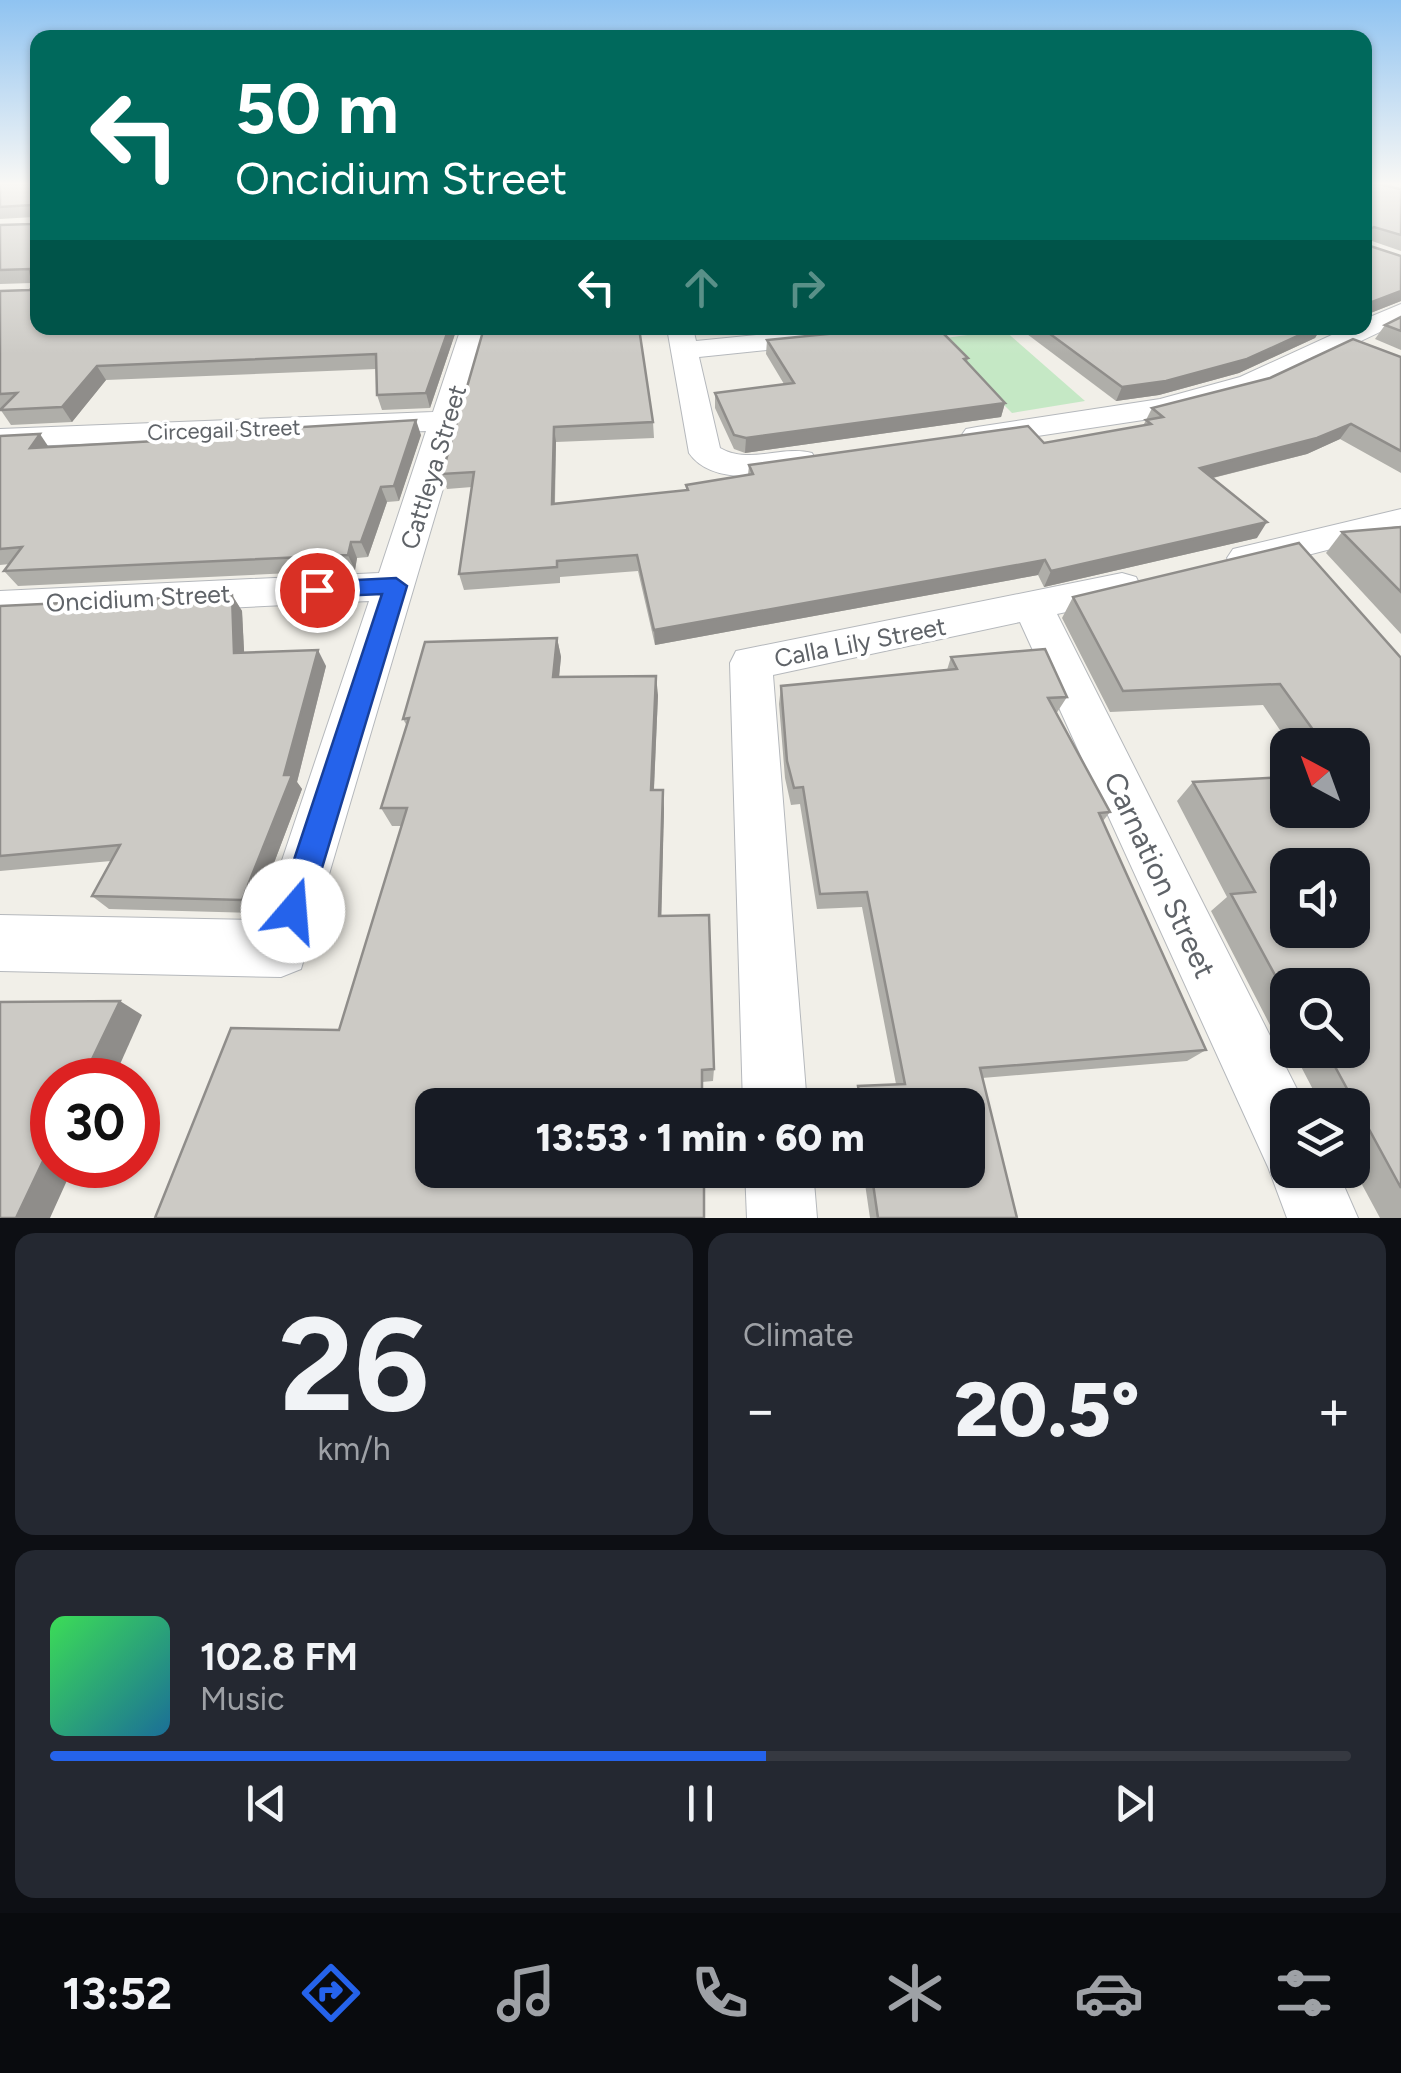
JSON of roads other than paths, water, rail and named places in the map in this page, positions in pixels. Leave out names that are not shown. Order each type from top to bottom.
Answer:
[{"type":"street","points":[[1372,320],[1401,312]]},
{"type":"street","name":"Cattleya Street","points":[[0,943],[281,949],[472,335]]},
{"type":"street","points":[[762,335],[683,339],[704,453],[719,463],[745,466],[830,456]]},
{"type":"street","points":[[948,440],[1164,408],[1250,383],[1326,335]]},
{"type":"street","points":[[1334,335],[1372,351]]},
{"type":"street","name":"Circegail Street","points":[[0,438],[448,421]]},
{"type":"street","name":"Calla Lily Street","points":[[774,1088],[751,664],[1033,608],[1182,573],[1306,560],[1401,520]]},
{"type":"street","name":"Oncidium Street","points":[[0,605],[396,586]]},
{"type":"street","name":"Carnation Street","points":[[1033,608],[1270,1104]]},
{"type":"street","points":[[780,1188],[782,1218]]},
{"type":"street","points":[[1309,1188],[1324,1218]]}]
